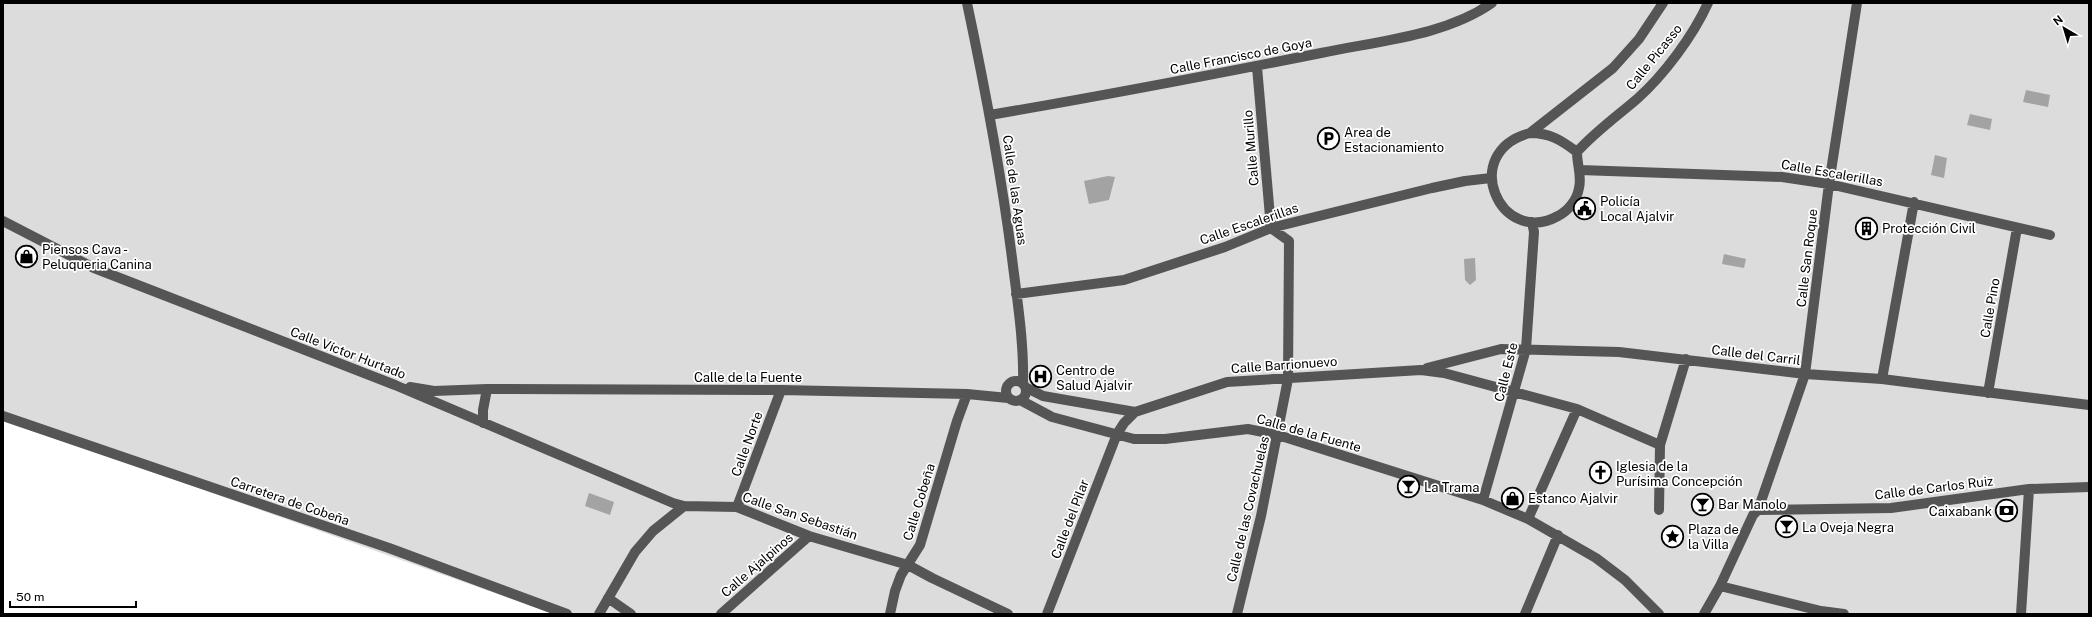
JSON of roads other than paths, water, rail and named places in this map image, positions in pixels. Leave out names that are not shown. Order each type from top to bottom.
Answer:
[{"type":"street","name":"Calle de las Aguas","points":[[967,3],[1002,178],[1025,385]]},
{"type":"street","name":"Calle Francisco de Goya","points":[[990,115],[1257,67],[1434,30],[1475,14],[1492,3]]},
{"type":"street","name":"Calle Picasso","points":[[1530,133],[1613,68],[1639,38],[1663,3]]},
{"type":"street","name":"Calle Picasso","points":[[1577,152],[1592,136],[1638,98],[1668,64],[1699,22],[1708,3]]},
{"type":"street","name":"Calle San Roque","points":[[1758,510],[1805,374],[1829,184],[1857,3]]},
{"type":"street","name":"Calle Murillo","points":[[1257,67],[1271,228]]},
{"type":"street","points":[[1530,133],[1552,136],[1577,152],[1580,170],[1579,190],[1569,208],[1552,220],[1532,222],[1522,220],[1504,209],[1493,192],[1491,171],[1494,160],[1500,150],[1508,142],[1530,133]]},
{"type":"street","name":"Calle Escalerillas","points":[[1580,170],[1782,177],[1829,184],[1914,202],[2050,235]]},
{"type":"street","name":"Calle Escalerillas","points":[[1016,294],[1124,280],[1225,247],[1271,228],[1432,188],[1464,181],[1491,178]]},
{"type":"street","points":[[1882,379],[1914,202]]},
{"type":"street","name":"Calle Víctor Hurtado","points":[[3,221],[94,268],[395,385],[672,503],[684,506]]},
{"type":"street","name":"Calle Este","points":[[1483,500],[1526,349],[1534,232],[1532,222]]},
{"type":"street","name":"Calle de las Covachuelas","points":[[1237,614],[1262,516],[1288,378],[1289,241],[1271,228]]},
{"type":"street","name":"Calle Pino","points":[[1988,393],[2017,228]]},
{"type":"street","name":"Calle del Carril","points":[[1421,370],[1501,349],[1619,352],[1805,374],[1882,379],[2089,405]]},
{"type":"street","points":[[1659,510],[1660,445],[1686,359]]},
{"type":"street","points":[[1421,370],[1444,373],[1578,409],[1660,445]]},
{"type":"street","name":"Calle Barrionuevo","points":[[1116,434],[1135,412],[1227,382],[1421,370]]},
{"type":"street","points":[[1025,385],[1027,394],[1022,400],[1015,402],[1008,398],[1006,390],[1009,383],[1016,380],[1025,385],[1043,396],[1135,412]]},
{"type":"street","name":"Calle de la Fuente","points":[[395,385],[434,391],[487,389],[781,390],[967,394],[1008,398]]},
{"type":"street","points":[[483,423],[483,410],[487,389]]},
{"type":"street","name":"Calle Norte","points":[[737,507],[781,390]]},
{"type":"street","name":"Calle Cobeña","points":[[890,614],[901,575],[920,545],[957,421],[967,394]]},
{"type":"street","name":"Calle de la Fuente","points":[[1022,400],[1052,417],[1134,439],[1165,440],[1248,429],[1278,435],[1483,500],[1528,519],[1558,535]]},
{"type":"street","points":[[1528,519],[1578,409]]},
{"type":"street","name":"Carretera de Cobeña","points":[[3,416],[389,548],[567,614]]},
{"type":"street","name":"Calle del Pilar","points":[[1047,614],[1116,434]]},
{"type":"street","name":"Calle de Carlos Ruiz","points":[[1758,510],[1891,508],[2029,489],[2089,487]]},
{"type":"street","points":[[2021,614],[2029,489]]},
{"type":"street","points":[[599,614],[635,552],[653,531],[684,506]]},
{"type":"street","name":"Calle San Sebastián","points":[[684,506],[737,507],[810,536],[908,565],[1008,614]]},
{"type":"street","points":[[1704,614],[1720,586],[1753,516],[1758,510]]},
{"type":"street","points":[[1525,614],[1558,535],[1596,558],[1625,580],[1659,614]]},
{"type":"street","name":"Calle Ajalpinos","points":[[721,614],[810,536]]},
{"type":"street","points":[[1720,586],[1821,611],[1844,614]]},
{"type":"street","points":[[608,598],[631,614]]},
{"type":"place","name":"Area de Estacionamiento","points":[[1329,139]]},
{"type":"place","name":"Policía Local Ajalvir","points":[[1584,208]]},
{"type":"place","name":"Protección Civil","points":[[1867,228]]},
{"type":"place","name":"Piensos Cava - Peluqueria Canina","points":[[26,256]]},
{"type":"place","name":"Centro de Salud Ajalvir","points":[[1040,377]]},
{"type":"place","name":"Iglesia de la Purísima Concepción","points":[[1600,473]]},
{"type":"place","name":"La Trama","points":[[1408,487]]},
{"type":"place","name":"Estanco Ajalvir","points":[[1513,498]]},
{"type":"place","name":"Bar Manolo","points":[[1703,504]]},
{"type":"place","name":"Caixabank","points":[[2007,511]]},
{"type":"place","name":"La Oveja Negra","points":[[1786,527]]},
{"type":"place","name":"Plaza de la Villa","points":[[1673,536]]}]
